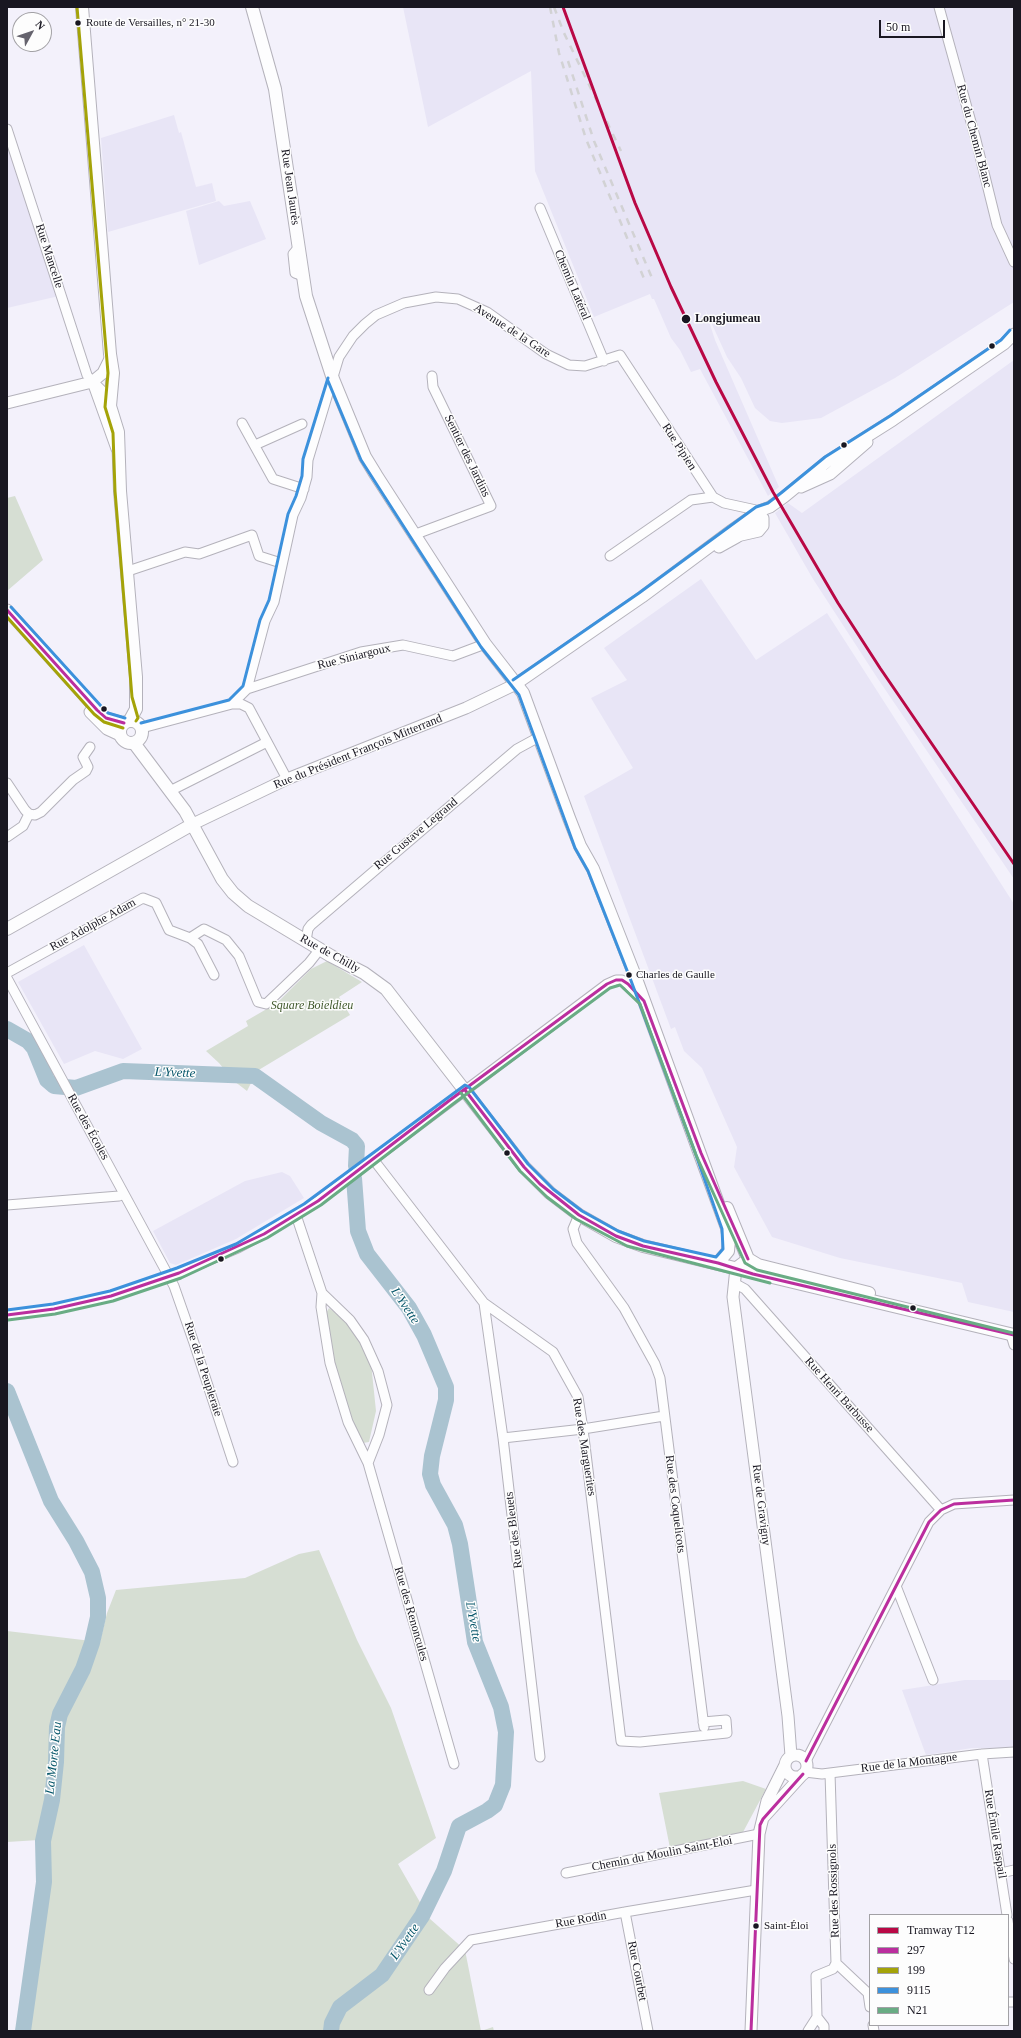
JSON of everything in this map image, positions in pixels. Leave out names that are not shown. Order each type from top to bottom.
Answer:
[{"type":"main road","points":[[82,7],[110,359],[113,373],[110,406],[118,432],[118,454],[137,698],[143,715],[142,722],[134,724],[120,728],[120,735],[125,742],[134,743],[142,735],[134,724]]},
{"type":"main road","name":"Rue Jean Jaurès","points":[[252,7],[275,89],[306,296],[313,323],[319,334],[333,379],[365,457],[416,534],[485,644],[523,693],[577,838],[593,869],[701,1153]]},
{"type":"main road","name":"Rue de Chilly","points":[[134,743],[193,824],[222,878],[233,893],[248,906],[320,950],[364,973],[386,989],[524,1167],[550,1194],[579,1215],[629,1241],[822,1291],[1013,1336]]},
{"type":"main road","name":"Rue du Président François Mitterrand","points":[[7,929],[193,824]]},
{"type":"main road","points":[[701,1153],[734,1224],[748,1259],[758,1265],[1013,1336]]},
{"type":"main road","points":[[701,1153],[729,1240],[728,1251],[718,1263]]},
{"type":"street","name":"Rue du Chemin Blanc","points":[[939,7],[976,140],[997,225],[1014,262]]},
{"type":"street","name":"Rue Mancelle","points":[[7,129],[87,374],[92,382],[118,454]]},
{"type":"street","name":"Chemin Latéral","points":[[540,208],[604,361]]},
{"type":"street","name":"Avenue de la Gare","points":[[247,689],[265,621],[274,602],[280,576],[281,563],[293,515],[304,489],[307,477],[308,460],[336,367],[343,350],[353,336],[376,315],[404,303],[436,297],[458,298],[500,321],[546,354],[562,362],[578,366],[594,364],[620,355]]},
{"type":"street","name":"Rue du Président François Mitterrand","points":[[193,824],[287,779],[466,708],[492,697],[516,684],[761,514],[793,491],[828,461],[879,427],[893,420],[1009,342],[1014,334]]},
{"type":"street","name":"Rue Pipien","points":[[620,355],[713,498]]},
{"type":"street","points":[[7,403],[92,382],[103,373],[110,359]]},
{"type":"street","name":"Sentier des Jardins","points":[[416,534],[491,506],[433,387],[432,376]]},
{"type":"street","points":[[92,382],[103,393],[110,406]]},
{"type":"street","points":[[242,424],[273,479],[304,489]]},
{"type":"street","points":[[255,445],[302,424]]},
{"type":"street","points":[[610,556],[691,500],[713,498],[724,503],[761,514]]},
{"type":"street","points":[[128,572],[185,552],[199,554],[252,535],[259,556],[281,563]]},
{"type":"street","points":[[8,617],[106,718],[134,724],[232,704],[241,704],[249,708],[287,779]]},
{"type":"street","points":[[8,617],[15,628],[102,725],[113,733],[120,735]]},
{"type":"street","name":"Rue Siniargoux","points":[[247,689],[361,652],[403,645],[453,656],[485,644]]},
{"type":"street","points":[[232,704],[247,689]]},
{"type":"street","name":"Rue Gustave Legrand","points":[[306,941],[308,928],[322,915],[517,749],[539,737]]},
{"type":"street","points":[[170,791],[267,742]]},
{"type":"street","points":[[7,783],[18,801],[29,814],[35,815],[41,812],[74,780],[85,772],[88,766],[83,757],[90,747]]},
{"type":"street","points":[[7,837],[23,826],[29,814]]},
{"type":"street","name":"Rue Adolphe Adam","points":[[7,973],[144,898],[156,903],[169,930],[190,938],[198,944],[214,975]]},
{"type":"street","points":[[190,938],[204,929],[226,940],[239,956],[258,1002],[266,1004],[309,963],[320,950]]},
{"type":"street","name":"Rue des Écoles","points":[[7,978],[168,1277]]},
{"type":"street","points":[[7,1315],[90,1301],[168,1277],[238,1248],[296,1215],[610,982],[622,980],[628,984],[644,1001]]},
{"type":"street","name":"Rue des Marguerites","points":[[373,1159],[484,1303],[553,1352],[578,1397],[621,1740],[640,1742],[705,1735]]},
{"type":"street","points":[[7,1206],[119,1196],[124,1194]]},
{"type":"street","name":"Rue des Renoncules","points":[[296,1215],[322,1292],[321,1307],[330,1363],[348,1422],[368,1463],[454,1764]]},
{"type":"street","name":"Rue des Coquelicots","points":[[579,1215],[574,1224],[574,1236],[624,1308],[655,1364],[660,1378],[705,1735]]},
{"type":"street","points":[[736,1268],[748,1259]]},
{"type":"street","name":"Rue de Gravigny","points":[[736,1268],[733,1297],[788,1716],[788,1761]]},
{"type":"street","name":"Rue de la Peupleraie","points":[[168,1277],[188,1323],[233,1462]]},
{"type":"street","name":"Rue Henri Barbusse","points":[[734,1283],[745,1289],[941,1510]]},
{"type":"street","name":"Rue des Renoncules","points":[[322,1292],[350,1320],[364,1340],[378,1371],[387,1406],[379,1435],[368,1463]]},
{"type":"street","name":"Rue des Bleuets","points":[[484,1303],[503,1438],[540,1757]]},
{"type":"street","points":[[503,1438],[583,1429],[664,1416]]},
{"type":"street","points":[[763,1819],[805,1769],[926,1526],[941,1510],[954,1504],[1014,1500]]},
{"type":"street","points":[[896,1586],[933,1680]]},
{"type":"street","points":[[703,1722],[726,1720],[727,1733],[705,1735]]},
{"type":"street","name":"Rue de la Montagne","points":[[805,1769],[830,1773],[982,1754],[1014,1752]]},
{"type":"street","name":"Rue Émile Raspail","points":[[982,1754],[1007,1914]]},
{"type":"street","points":[[751,2031],[759,1834],[767,1801],[788,1761],[801,1756],[805,1769]]},
{"type":"street","points":[[788,1761],[790,1774],[796,1776],[805,1769]]},
{"type":"street","name":"Rue des Rossignols","points":[[830,1773],[836,1963]]},
{"type":"street","name":"Chemin du Moulin Saint-Eloi","points":[[566,1873],[759,1834]]},
{"type":"street","points":[[1001,1873],[1014,1870]]},
{"type":"street","name":"Rue Rodin","points":[[428,1990],[445,1968],[471,1940],[756,1890]]},
{"type":"street","name":"Rue Courbet","points":[[625,1912],[648,2031]]},
{"type":"street","points":[[1009,1927],[1014,1959]]},
{"type":"street","points":[[808,2031],[817,2017],[816,1976],[833,1969],[836,1963],[869,1994]]},
{"type":"street","points":[[817,2017],[824,2026],[824,2031]]},
{"type":"shaded area","points":[[403,7],[1014,7],[1014,302],[895,378],[821,418],[782,423],[770,421],[755,408],[741,378],[727,357],[705,309],[715,340],[779,487],[768,496],[700,369],[691,372],[680,350],[671,338],[654,299],[652,299],[650,294],[594,317],[535,171],[531,71],[428,127]]},
{"type":"shaded area","points":[[174,115],[179,133],[181,132],[196,187],[212,183],[216,201],[108,232],[101,138]]},
{"type":"shaded area","points":[[7,141],[59,296],[7,308]]},
{"type":"shaded area","points":[[219,201],[224,206],[250,201],[266,239],[199,265],[186,211]]},
{"type":"shaded area","points":[[1014,360],[1014,879],[878,679],[813,579],[775,513],[788,503],[802,513]]},
{"type":"shaded area","points":[[701,579],[756,660],[827,613],[1014,904],[1014,1312],[968,1302],[962,1283],[840,1258],[772,1237],[734,1167],[737,1147],[702,1068],[684,1051],[675,1027],[671,1029],[584,796],[633,768],[591,698],[627,680],[604,648]]},
{"type":"shaded area","points":[[84,945],[142,1049],[123,1059],[95,1051],[64,1064],[18,982]]},
{"type":"shaded area","points":[[282,1172],[290,1176],[304,1198],[236,1239],[176,1265],[170,1263],[153,1231],[245,1181]]},
{"type":"shaded area","points":[[965,1680],[1014,1680],[1014,1748],[972,1748],[926,1755],[902,1690]]},
{"type":"green space","points":[[15,496],[43,560],[7,591],[7,498]]},
{"type":"green space","name":"Square Boieldieu","points":[[327,961],[362,982],[339,997],[350,1015],[257,1071],[247,1091],[234,1081],[219,1063],[206,1051],[248,1026],[246,1021],[277,1003],[311,969]]},
{"type":"green space","points":[[329,1308],[346,1321],[360,1338],[371,1363],[376,1411],[369,1442],[363,1443],[354,1426],[331,1364],[326,1313]]},
{"type":"green space","points":[[319,1550],[357,1640],[391,1708],[436,1838],[398,1864],[429,1918],[465,1950],[481,2031],[19,2031],[41,1879],[39,1840],[7,1842],[7,1631],[100,1642],[107,1613],[116,1590],[245,1578],[299,1554]]},
{"type":"green space","points":[[743,1781],[766,1789],[742,1834],[670,1848],[659,1793]]},
{"type":"green space","points":[[493,2027],[494,2031],[481,2031]]},
{"type":"waterway","name":"L'Yvette","points":[[7,1029],[28,1041],[34,1048],[47,1080],[54,1086],[76,1088],[123,1071],[255,1076],[321,1123],[352,1140],[357,1146],[356,1166]]},
{"type":"waterway","name":"L'Yvette","points":[[331,2031],[332,2023],[340,2007],[382,1975],[422,1916],[444,1871],[459,1826],[495,1805],[503,1785],[506,1732],[501,1707],[475,1642],[460,1544],[455,1525],[433,1485],[430,1474],[432,1456],[446,1400],[446,1387],[424,1335],[409,1308],[367,1254],[358,1231],[354,1178]]},
{"type":"waterway","name":"La Morte Eau","points":[[7,1391],[51,1501],[76,1541],[92,1572],[98,1598],[98,1617],[92,1643],[83,1669],[60,1714],[57,1727],[56,1762],[52,1800],[43,1841],[44,1882],[23,2031]]},
{"type":"railway","points":[[550,7],[559,53],[586,139],[645,281]]},
{"type":"railway","points":[[554,7],[564,33],[621,151]]},
{"type":"railway","points":[[568,61],[594,141],[652,278]]},
{"type":"tram line","name":"T12","points":[[563,7],[635,203],[671,287],[716,382],[773,492],[838,603],[880,668],[1014,864]]},
{"type":"transit line","name":"199","points":[[77,7],[108,373],[105,407],[113,433],[115,491],[132,697],[138,718],[136,721]]},
{"type":"transit line","name":"9115","points":[[513,680],[639,593],[756,507],[768,503],[825,457],[890,416],[1001,340],[1010,330]]},
{"type":"transit line","name":"9115","points":[[141,723],[229,700],[243,686],[260,620],[269,600],[288,514],[296,496],[302,476],[303,459],[328,378]]},
{"type":"transit line","name":"9115","points":[[7,1310],[53,1304],[110,1291],[177,1268],[236,1244],[304,1204],[465,1085],[469,1087],[528,1164],[553,1189],[582,1211],[618,1231],[644,1241],[716,1257],[723,1249],[722,1229],[696,1155],[630,978],[588,871],[575,848],[519,695],[481,647],[361,460],[328,381]]},
{"type":"transit line","name":"9115","points":[[11,607],[108,713],[125,718]]},
{"type":"transit line","name":"297","points":[[7,610],[97,710],[106,718],[124,723]]},
{"type":"transit line","name":"199","points":[[7,617],[94,714],[104,722],[123,728]]},
{"type":"transit line","name":"297","points":[[7,1315],[54,1309],[111,1296],[179,1273],[264,1234],[318,1201],[450,1100],[607,984],[616,980],[622,980],[628,984],[644,1001],[701,1153],[748,1259]]},
{"type":"transit line","name":"N21","points":[[8,1320],[55,1314],[113,1301],[181,1278],[267,1238],[321,1205],[453,1104],[610,988],[620,985],[640,1004],[696,1155],[745,1263],[757,1270],[1013,1333]]},
{"type":"transit line","name":"297","points":[[465,1090],[524,1167],[540,1184],[579,1215],[616,1236],[643,1246],[718,1263],[753,1274],[1014,1335]]},
{"type":"transit line","name":"N21","points":[[461,1093],[520,1171],[547,1197],[576,1219],[627,1246],[770,1283]]},
{"type":"transit line","name":"297","points":[[806,1761],[929,1522],[941,1510],[954,1504],[1014,1500]]},
{"type":"transit line","name":"297","points":[[751,2031],[760,1825],[763,1819],[803,1774]]},
{"type":"place","name":"Route de Versailles, n° 21-30","points":[[78,23]]},
{"type":"place","name":"Longjumeau","points":[[686,319]]},
{"type":"place","name":"Charles de Gaulle","points":[[629,975]]},
{"type":"place","name":"Saint-Éloi","points":[[756,1926]]}]
